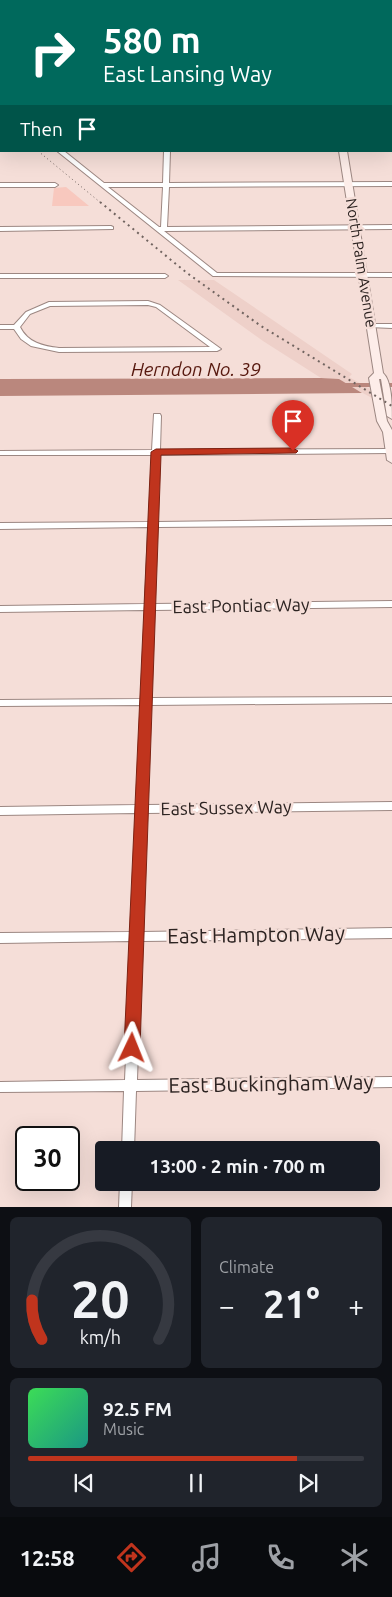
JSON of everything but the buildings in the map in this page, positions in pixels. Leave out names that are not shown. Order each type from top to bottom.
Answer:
[{"type":"main road","name":"North Palm Avenue","points":[[343,152],[379,375],[377,391],[382,421],[390,428],[392,454]]},
{"type":"main road","points":[[379,375],[392,370]]},
{"type":"main road","name":"North Palm Avenue","points":[[379,375],[388,392],[392,416]]},
{"type":"street","points":[[61,152],[161,228],[215,275],[392,274]]},
{"type":"street","points":[[161,228],[166,185],[167,152]]},
{"type":"street","points":[[103,185],[392,184]]},
{"type":"street","points":[[0,185],[56,185]]},
{"type":"street","points":[[161,228],[392,227]]},
{"type":"street","points":[[0,229],[111,228]]},
{"type":"street","points":[[0,276],[165,276]]},
{"type":"street","points":[[0,327],[16,327],[28,313],[49,304],[143,303],[158,306],[217,349],[59,350],[42,348],[27,342],[16,327]]},
{"type":"street","points":[[371,326],[392,326]]},
{"type":"street","points":[[128,1141],[157,416]]},
{"type":"street","points":[[0,453],[392,454]]},
{"type":"street","points":[[0,526],[392,522]]},
{"type":"street","name":"East Pontiac Way","points":[[0,609],[392,604]]},
{"type":"street","points":[[0,703],[392,700]]},
{"type":"street","name":"East Sussex Way","points":[[0,811],[392,806]]},
{"type":"street","name":"East Hampton Way","points":[[0,938],[392,933]]},
{"type":"street","name":"East Buckingham Way","points":[[0,1087],[392,1082]]},
{"type":"street","points":[[125,1207],[126,1191]]},
{"type":"shaded area","points":[[66,187],[89,206],[52,206],[54,188]]},
{"type":"shaded area","points":[[178,280],[214,280],[352,374],[349,377],[370,389],[372,398],[339,380],[321,378],[263,341]]},
{"type":"shaded area","points":[[0,379],[339,379],[362,393],[0,396]]},
{"type":"waterway","name":"Herndon No. 39","points":[[338,385],[392,385]]},
{"type":"railway","points":[[39,152],[101,203]]},
{"type":"railway","points":[[100,202],[187,273],[261,326],[392,406]]},
{"type":"route","points":[[132,1048],[156,452],[293,451]]}]
